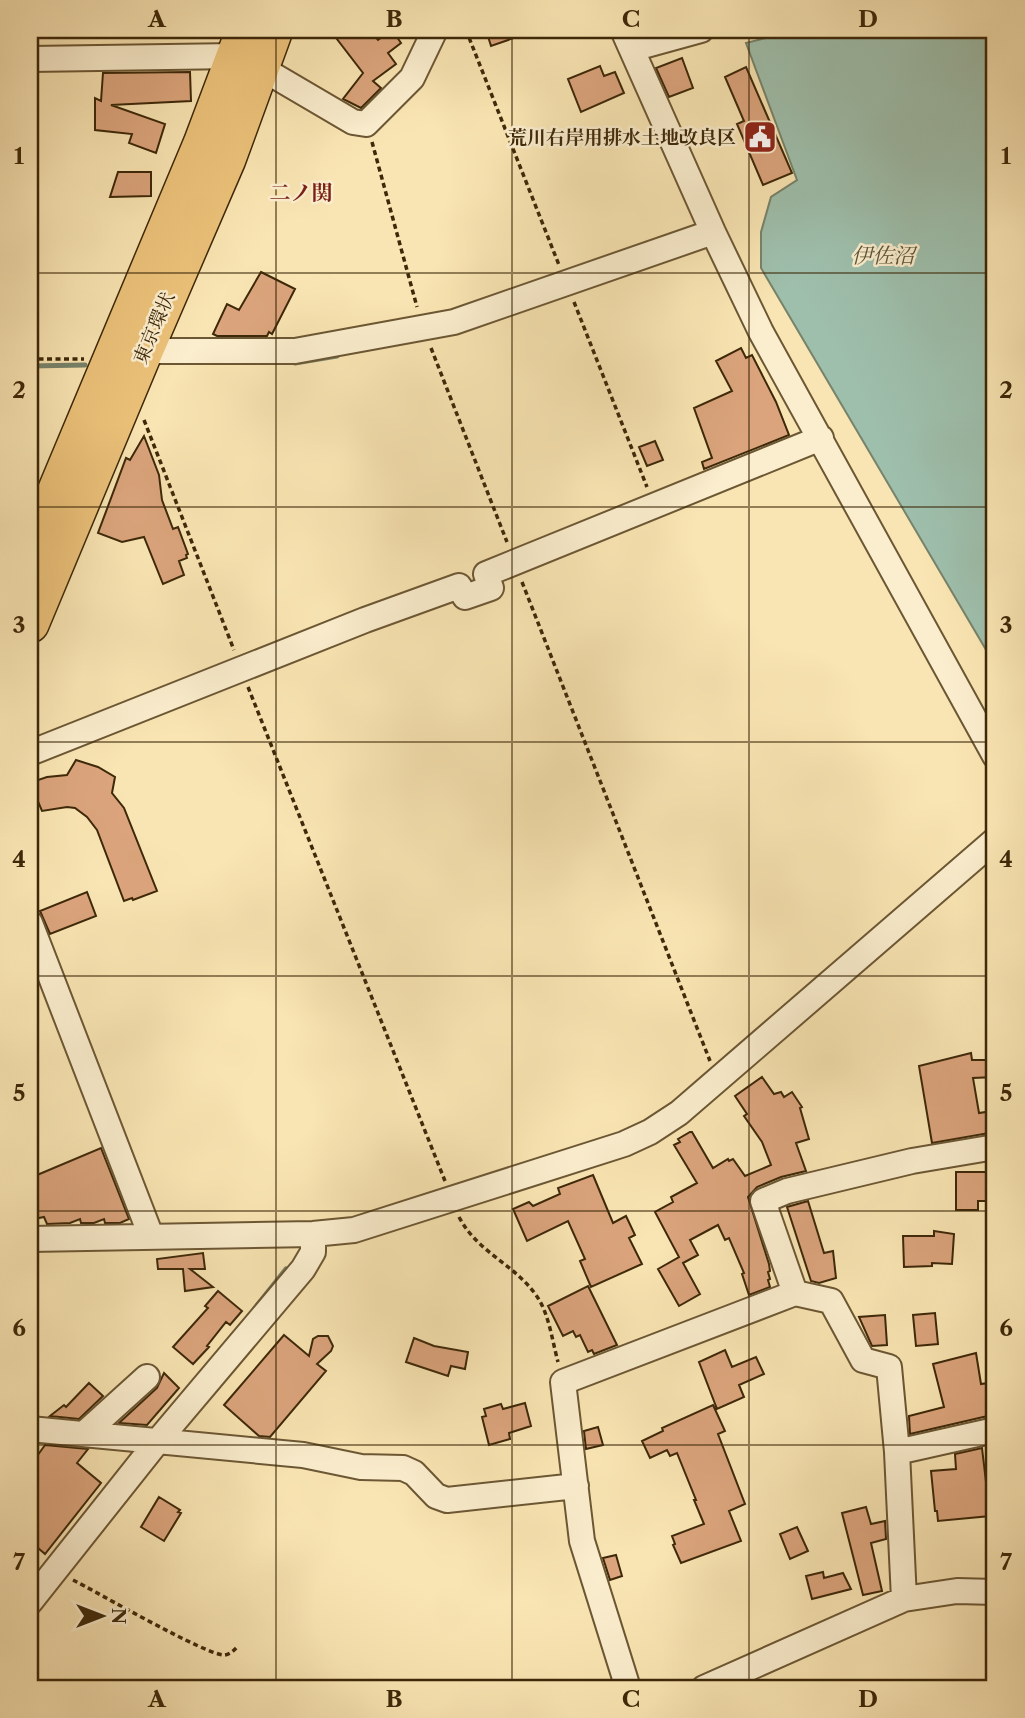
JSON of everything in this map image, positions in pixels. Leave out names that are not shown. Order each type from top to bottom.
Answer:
[{"type":"highway","name":"東京環状","points":[[30,554],[128,355],[202,144],[248,51],[274,30]]},
{"type":"highway","name":"東京環状","points":[[30,624],[124,399],[128,355]]},
{"type":"street","points":[[30,59],[248,51],[353,121],[366,124],[412,78],[435,30]]},
{"type":"street","points":[[701,30],[628,39],[713,232],[761,332],[995,756]]},
{"type":"street","points":[[128,355],[295,351],[425,334],[454,322],[569,290],[713,232]]},
{"type":"street","points":[[30,753],[365,620],[459,586],[465,597],[491,588],[486,574],[821,438]]},
{"type":"street","points":[[30,1239],[313,1234],[354,1230],[455,1207],[624,1144],[650,1132],[679,1113],[995,840]]},
{"type":"street","points":[[30,923],[151,1236]]},
{"type":"street","points":[[795,1293],[763,1201],[787,1191],[912,1161],[995,1147]]},
{"type":"street","points":[[30,1602],[157,1442],[303,1269],[313,1252],[313,1234]]},
{"type":"street","points":[[628,1688],[582,1541],[563,1382],[795,1293],[831,1301],[863,1360],[889,1367],[897,1452],[904,1599]]},
{"type":"street","points":[[84,1434],[147,1377]]},
{"type":"street","points":[[30,1430],[303,1455],[361,1467],[403,1468],[414,1473],[436,1496],[447,1500],[576,1486]]},
{"type":"street","points":[[897,1452],[995,1430]]},
{"type":"street","points":[[704,1688],[904,1599],[957,1591],[995,1592]]},
{"type":"path","points":[[466,30],[655,506]]},
{"type":"path","points":[[366,124],[425,334],[717,1080]]},
{"type":"path","points":[[30,359],[128,355]]},
{"type":"path","points":[[124,399],[142,413],[455,1207],[476,1243],[523,1280],[537,1296],[544,1311],[563,1382]]},
{"type":"path","points":[[55,1570],[161,1627],[218,1654],[231,1653],[238,1646]]},
{"type":"water","name":"伊佐沼","points":[[797,30],[995,30],[995,665],[761,268],[761,232],[771,197],[797,180],[746,43]]},
{"type":"building","points":[[330,30],[370,30],[378,40],[392,30],[401,43],[388,53],[396,64],[373,81],[381,88],[361,108],[343,99],[363,73]]},
{"type":"building","points":[[486,30],[530,30],[531,32],[491,46]]},
{"type":"building","points":[[682,58],[693,88],[669,97],[656,68]]},
{"type":"building","points":[[600,66],[604,76],[615,72],[624,93],[581,112],[568,79]]},
{"type":"building","name":"荒川右岸用排水土地改良区","points":[[746,67],[792,173],[763,185],[737,124],[744,121],[725,77]]},
{"type":"building","points":[[190,72],[191,101],[111,105],[165,124],[156,153],[129,143],[132,134],[95,130],[95,98],[101,101],[103,73]]},
{"type":"building","points":[[118,172],[151,172],[151,196],[110,197]]},
{"type":"building","points":[[261,272],[295,289],[272,334],[213,334],[227,304],[239,310]]},
{"type":"building","points":[[741,348],[746,358],[752,355],[789,435],[704,469],[702,462],[712,458],[694,408],[732,391],[716,361]]},
{"type":"building","points":[[144,436],[159,475],[162,500],[173,529],[178,527],[188,554],[187,558],[179,561],[184,575],[163,584],[144,537],[122,542],[98,533],[126,458],[130,460]]},
{"type":"building","points":[[655,441],[663,460],[647,466],[639,447]]},
{"type":"building","points":[[76,760],[98,767],[115,777],[112,793],[124,808],[157,891],[124,901],[97,830],[87,817],[75,808],[42,811],[31,785],[47,777],[67,775]]},
{"type":"building","points":[[87,892],[96,916],[50,934],[40,911]]},
{"type":"building","points":[[971,1053],[972,1060],[995,1060],[995,1077],[973,1078],[979,1113],[992,1111],[995,1132],[932,1143],[919,1066]]},
{"type":"building","points":[[762,1077],[774,1094],[781,1092],[784,1097],[792,1092],[802,1107],[800,1108],[809,1139],[796,1143],[806,1171],[757,1187],[748,1197],[769,1264],[770,1287],[749,1295],[742,1274],[744,1273],[729,1238],[725,1240],[718,1225],[690,1240],[698,1255],[683,1263],[700,1294],[679,1306],[658,1269],[679,1257],[655,1212],[673,1202],[671,1197],[697,1183],[674,1145],[680,1142],[678,1139],[692,1132],[713,1168],[733,1159],[745,1176],[771,1165],[762,1142],[744,1116],[747,1114],[735,1096]]},
{"type":"building","points":[[101,1148],[129,1219],[120,1223],[105,1223],[104,1219],[94,1223],[81,1223],[80,1219],[70,1223],[47,1224],[44,1217],[34,1219],[30,1209],[30,1178]]},
{"type":"building","points":[[956,1172],[995,1172],[995,1201],[978,1201],[978,1210],[956,1210]]},
{"type":"building","points":[[593,1175],[613,1223],[626,1216],[635,1235],[629,1238],[642,1264],[591,1287],[580,1261],[585,1259],[568,1221],[527,1241],[513,1209],[529,1202],[533,1206],[560,1194],[558,1188]]},
{"type":"building","points":[[808,1201],[824,1253],[833,1251],[836,1278],[819,1283],[811,1281],[787,1207]]},
{"type":"building","points":[[934,1231],[954,1234],[952,1264],[932,1263],[932,1266],[904,1267],[903,1236],[934,1236]]},
{"type":"building","points":[[203,1253],[205,1269],[190,1269],[213,1287],[185,1291],[183,1269],[158,1269],[157,1259]]},
{"type":"building","points":[[588,1286],[617,1345],[594,1354],[592,1350],[588,1352],[580,1335],[576,1337],[573,1331],[563,1336],[548,1306]]},
{"type":"building","points":[[218,1291],[242,1311],[230,1325],[226,1322],[193,1364],[173,1347],[208,1308],[205,1306]]},
{"type":"building","points":[[935,1313],[938,1344],[916,1346],[913,1315]]},
{"type":"building","points":[[885,1315],[887,1345],[872,1346],[859,1317]]},
{"type":"building","points":[[284,1335],[309,1356],[313,1339],[318,1336],[328,1336],[333,1346],[317,1364],[326,1371],[270,1437],[259,1436],[224,1405]]},
{"type":"building","points":[[414,1338],[434,1346],[468,1352],[465,1369],[451,1366],[448,1376],[406,1362]]},
{"type":"building","points":[[725,1350],[732,1367],[756,1357],[764,1374],[739,1385],[744,1397],[717,1409],[699,1362]]},
{"type":"building","points":[[976,1353],[981,1384],[995,1382],[995,1411],[991,1411],[992,1415],[910,1434],[909,1416],[944,1407],[933,1364]]},
{"type":"building","points":[[164,1373],[179,1388],[147,1425],[119,1423],[157,1388]]},
{"type":"building","points":[[89,1383],[103,1396],[79,1419],[50,1416],[64,1405],[66,1407]]},
{"type":"building","points":[[525,1403],[531,1426],[509,1433],[510,1439],[489,1445],[482,1417],[486,1416],[484,1409],[501,1404],[503,1409]]},
{"type":"building","points":[[713,1405],[725,1431],[718,1434],[745,1504],[729,1511],[741,1541],[681,1563],[672,1536],[704,1524],[677,1453],[670,1456],[667,1450],[650,1458],[642,1441],[663,1431],[662,1428]]},
{"type":"building","points":[[598,1427],[603,1445],[586,1449],[584,1431]]},
{"type":"building","points":[[45,1445],[88,1449],[77,1463],[101,1483],[45,1554],[30,1541],[30,1485],[37,1476],[30,1471],[30,1466]]},
{"type":"building","points":[[982,1448],[990,1516],[938,1521],[931,1471],[956,1469],[955,1454]]},
{"type":"building","points":[[159,1497],[181,1513],[164,1541],[141,1527]]},
{"type":"building","points":[[866,1507],[871,1524],[885,1521],[886,1539],[871,1543],[882,1591],[863,1595],[842,1513]]},
{"type":"building","points":[[797,1527],[808,1551],[790,1559],[780,1534]]},
{"type":"building","points":[[616,1555],[622,1576],[610,1580],[603,1558]]},
{"type":"building","points":[[823,1572],[824,1578],[843,1573],[851,1589],[812,1599],[806,1576]]},
{"type":"waterway","points":[[295,363],[337,356]]},
{"type":"waterway","points":[[30,366],[85,365]]},
{"type":"waterway","points":[[255,1308],[286,1269]]},
{"type":"place","name":"荒川右岸用排水土地改良区","points":[[760,137]]},
{"type":"district","name":"二ノ関","points":[[301,192]]}]
